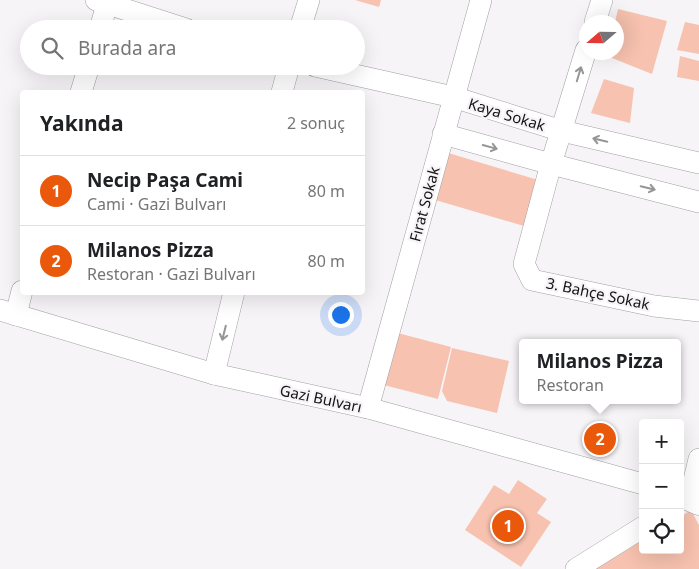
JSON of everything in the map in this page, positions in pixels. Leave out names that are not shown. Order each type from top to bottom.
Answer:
[{"type":"street","points":[[303,20],[309,0]]},
{"type":"street","name":"Fırat Sokak","points":[[368,408],[481,0]]},
{"type":"street","points":[[597,15],[602,0]]},
{"type":"street","points":[[101,20],[102,2],[158,20]]},
{"type":"street","name":"3. Bahçe Sokak","points":[[583,60],[551,164],[524,264],[532,280],[654,306],[699,311]]},
{"type":"street","points":[[82,90],[86,75]]},
{"type":"street","points":[[283,90],[287,75]]},
{"type":"street","name":"Kaya Sokak","points":[[355,75],[453,97],[562,131],[699,163]]},
{"type":"street","points":[[444,134],[699,202]]},
{"type":"street","points":[[8,312],[20,294]]},
{"type":"street","points":[[214,374],[233,295]]},
{"type":"street","name":"Gazi Bulvarı","points":[[8,312],[214,374],[368,408],[639,483]]},
{"type":"street","points":[[687,499],[699,459]]},
{"type":"street","points":[[576,569],[639,530]]},
{"type":"building","points":[[355,0],[381,0],[379,7]]},
{"type":"building","points":[[618,9],[667,21],[652,74],[617,60],[624,60],[624,15],[617,15]]},
{"type":"building","points":[[685,22],[699,25],[699,54],[677,50]]},
{"type":"building","points":[[680,56],[699,61],[699,81],[677,77]]},
{"type":"building","points":[[604,79],[634,88],[630,123],[591,113]]},
{"type":"building","points":[[445,152],[538,180],[524,226],[432,199]]},
{"type":"building","points":[[394,332],[451,347],[438,399],[380,384]]},
{"type":"building","points":[[452,348],[509,361],[497,413],[447,401],[442,391]]},
{"type":"building","points":[[518,480],[547,499],[537,513],[551,522],[521,567],[465,530],[494,485],[509,494]]},
{"type":"building","points":[[691,510],[699,525],[699,569],[596,569],[639,542],[639,554],[684,554],[684,514]]},
{"type":"place","name":"Milanos Pizza","points":[[600,439]]},
{"type":"place","name":"Necip Paşa Cami","points":[[508,526]]}]
